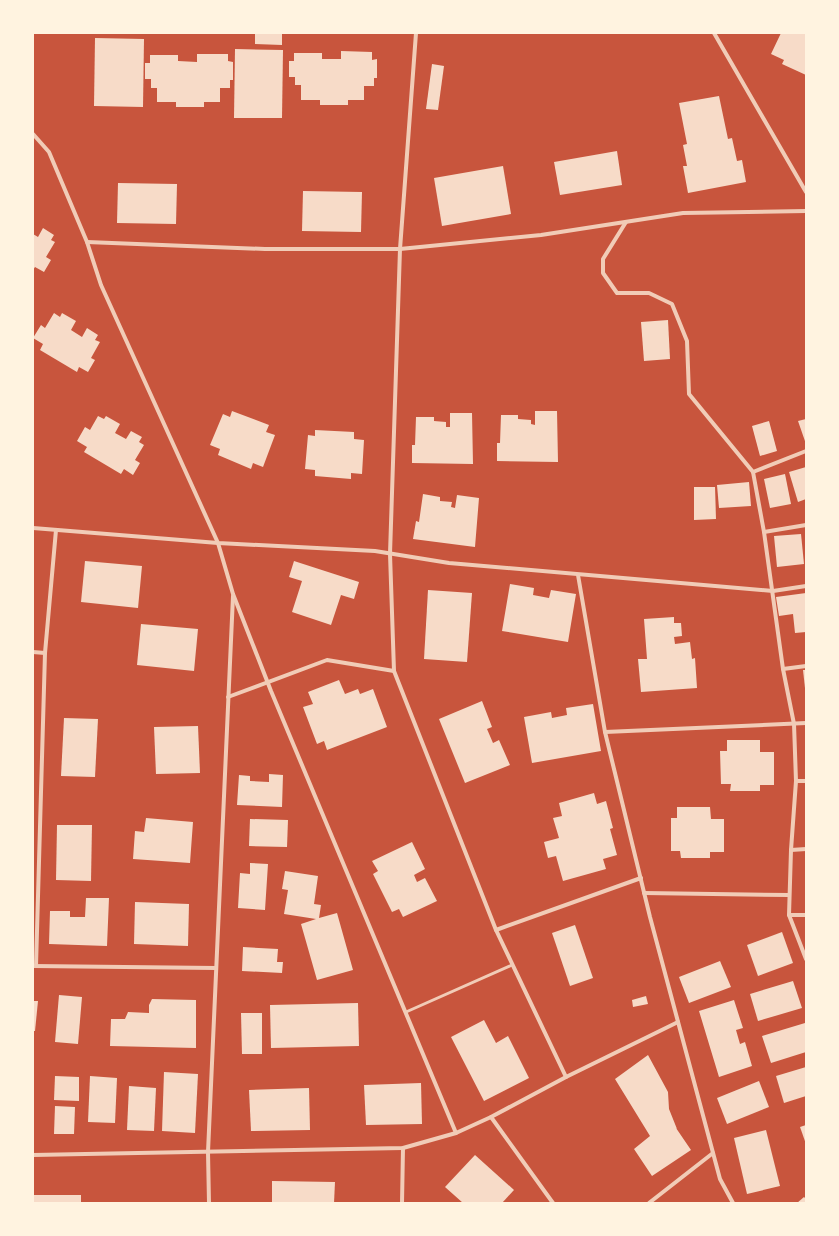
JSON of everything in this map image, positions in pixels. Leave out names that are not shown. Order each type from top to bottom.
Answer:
[{"type":"street","points":[[416,33],[400,250],[390,554],[394,671],[496,930],[566,1077]]},
{"type":"street","points":[[714,33],[806,192]]},
{"type":"street","points":[[33,134],[48,152],[87,242],[101,285],[218,543],[233,594],[268,682],[456,1133]]},
{"type":"street","points":[[87,242],[265,249],[400,250],[541,235],[682,213],[806,211]]},
{"type":"street","points":[[626,222],[603,259],[603,273],[617,292],[649,293],[672,304],[687,341],[689,394],[753,472],[773,591],[783,669],[794,724],[796,781],[791,850],[789,915],[806,959]]},
{"type":"street","points":[[753,472],[806,451]]},
{"type":"street","points":[[764,532],[806,525]]},
{"type":"street","points":[[33,528],[218,543],[375,551],[449,563],[773,591],[806,586]]},
{"type":"street","points":[[56,530],[45,652],[34,966],[216,968]]},
{"type":"street","points":[[578,575],[605,732],[644,893],[720,1179],[733,1203]]},
{"type":"street","points":[[209,1203],[208,1152],[233,594]]},
{"type":"street","points":[[33,652],[45,652]]},
{"type":"street","points":[[228,697],[327,660],[394,671]]},
{"type":"street","points":[[783,669],[806,666]]},
{"type":"street","points":[[605,732],[806,723]]},
{"type":"street","points":[[796,781],[806,781]]},
{"type":"street","points":[[791,850],[806,849]]},
{"type":"street","points":[[496,930],[641,878]]},
{"type":"street","points":[[644,893],[789,895]]},
{"type":"street","points":[[789,915],[806,915]]},
{"type":"street","points":[[33,1155],[403,1148],[456,1133],[491,1117],[566,1077],[678,1022]]},
{"type":"street","points":[[491,1117],[553,1203]]},
{"type":"street","points":[[402,1203],[403,1148]]},
{"type":"street","points":[[649,1203],[713,1153]]},
{"type":"lane","points":[[406,1012],[512,964]]},
{"type":"building","points":[[255,33],[282,33],[282,45],[255,44]]},
{"type":"building","points":[[781,33],[806,33],[806,75],[782,64],[784,60],[771,54]]},
{"type":"building","points":[[95,38],[144,39],[143,107],[94,106]]},
{"type":"building","points":[[235,49],[283,50],[282,118],[234,118]]},
{"type":"building","points":[[341,51],[372,52],[372,60],[377,59],[377,78],[374,78],[374,86],[364,86],[364,100],[348,100],[348,105],[320,105],[320,100],[301,100],[301,85],[295,85],[295,77],[289,77],[289,61],[294,61],[294,53],[322,53],[322,59],[341,59]]},
{"type":"building","points":[[197,54],[228,54],[228,61],[233,62],[233,80],[230,80],[230,88],[220,88],[220,102],[204,102],[204,107],[176,107],[176,102],[157,102],[157,88],[151,88],[151,79],[145,79],[145,63],[150,63],[150,55],[178,55],[178,61],[197,62]]},
{"type":"building","points":[[432,64],[444,66],[438,110],[426,109]]},
{"type":"building","points":[[719,96],[728,139],[732,138],[737,161],[742,160],[746,182],[688,193],[683,166],[687,166],[683,145],[687,144],[679,103]]},
{"type":"building","points":[[617,151],[622,185],[560,195],[554,162]]},
{"type":"building","points":[[503,166],[511,214],[442,226],[434,178]]},
{"type":"building","points":[[118,183],[177,184],[176,224],[117,223]]},
{"type":"building","points":[[303,191],[362,192],[361,232],[302,231]]},
{"type":"building","points":[[43,228],[54,235],[51,240],[55,242],[46,257],[51,260],[44,272],[35,267],[33,270],[33,234],[38,237]]},
{"type":"building","points":[[54,313],[60,317],[62,313],[76,321],[71,330],[82,337],[87,328],[98,335],[95,340],[100,342],[91,358],[95,360],[88,372],[79,367],[77,372],[40,350],[43,344],[33,338],[41,325],[45,328]]},
{"type":"building","points":[[668,320],[670,359],[644,361],[641,322]]},
{"type":"building","points":[[232,411],[269,425],[266,432],[275,435],[263,467],[253,463],[251,469],[218,455],[220,449],[210,445],[223,414],[230,417]]},
{"type":"building","points":[[535,411],[557,411],[558,462],[497,461],[497,443],[500,443],[501,415],[518,415],[518,419],[531,420],[531,424],[535,425]]},
{"type":"building","points":[[450,413],[472,413],[473,464],[412,463],[412,445],[415,445],[416,417],[434,417],[434,421],[446,422],[446,427],[450,427]]},
{"type":"building","points":[[98,416],[104,419],[106,416],[120,424],[115,433],[126,439],[131,431],[142,437],[139,442],[144,445],[135,460],[140,463],[133,475],[124,469],[121,474],[84,452],[87,447],[77,441],[85,427],[90,430]]},
{"type":"building","points":[[806,419],[806,444],[798,421]]},
{"type":"building","points":[[769,421],[777,451],[760,456],[752,426]]},
{"type":"building","points":[[315,430],[354,432],[354,439],[364,440],[362,474],[351,473],[351,479],[315,476],[315,470],[305,469],[308,435],[315,436]]},
{"type":"building","points":[[806,467],[806,499],[798,502],[789,472]]},
{"type":"building","points":[[785,474],[791,504],[770,508],[764,479]]},
{"type":"building","points":[[749,482],[751,506],[719,508],[717,485]]},
{"type":"building","points":[[694,487],[715,487],[716,519],[694,520]]},
{"type":"building","points":[[423,494],[440,497],[440,501],[452,502],[451,507],[455,508],[457,495],[479,498],[475,547],[413,539],[416,521],[419,522]]},
{"type":"building","points":[[801,534],[804,564],[777,567],[774,536]]},
{"type":"building","points":[[85,561],[142,566],[138,608],[81,602]]},
{"type":"building","points":[[294,561],[359,582],[354,599],[341,595],[331,625],[292,612],[302,581],[289,577]]},
{"type":"building","points":[[510,584],[534,588],[533,595],[549,598],[551,590],[576,594],[568,642],[502,631]]},
{"type":"building","points":[[428,590],[472,593],[467,662],[424,659]]},
{"type":"building","points":[[806,593],[806,632],[795,633],[793,614],[779,616],[776,597]]},
{"type":"building","points":[[674,617],[674,623],[681,623],[682,636],[674,637],[675,644],[690,642],[692,659],[695,658],[697,688],[641,692],[638,659],[647,659],[644,619]]},
{"type":"building","points":[[141,624],[198,629],[194,671],[137,665]]},
{"type":"building","points":[[803,670],[806,670],[806,688],[805,688]]},
{"type":"building","points":[[339,680],[345,694],[358,689],[360,694],[373,689],[387,727],[327,750],[324,741],[317,744],[303,707],[313,704],[308,692]]},
{"type":"building","points":[[482,701],[492,727],[487,729],[493,743],[499,740],[510,765],[465,783],[439,719]]},
{"type":"building","points":[[593,704],[601,751],[532,763],[524,717],[551,712],[552,718],[567,715],[566,708]]},
{"type":"building","points":[[64,718],[98,719],[95,777],[61,776]]},
{"type":"building","points":[[198,726],[200,773],[156,774],[154,727]]},
{"type":"building","points":[[727,740],[760,740],[760,752],[774,752],[774,785],[760,785],[760,791],[730,791],[731,784],[721,784],[720,751],[727,751]]},
{"type":"building","points":[[269,774],[283,775],[282,807],[237,805],[239,775],[250,776],[250,781],[269,782]]},
{"type":"building","points":[[594,793],[597,804],[606,801],[613,828],[610,829],[617,855],[603,859],[606,869],[563,881],[556,856],[548,858],[544,842],[559,838],[553,818],[562,816],[559,803]]},
{"type":"building","points":[[677,807],[710,807],[711,819],[724,819],[724,852],[710,852],[710,858],[681,858],[680,851],[671,851],[671,818],[677,818]]},
{"type":"building","points":[[146,818],[193,822],[190,863],[133,859],[135,831],[144,832]]},
{"type":"building","points":[[250,819],[288,820],[287,847],[249,846]]},
{"type":"building","points":[[57,825],[92,825],[91,881],[56,880]]},
{"type":"building","points":[[412,842],[425,869],[414,875],[417,882],[425,878],[437,901],[403,917],[399,909],[392,912],[373,874],[378,871],[372,861]]},
{"type":"building","points":[[250,863],[268,864],[265,910],[238,908],[240,873],[250,874]]},
{"type":"building","points":[[285,871],[318,876],[314,904],[321,905],[319,918],[337,913],[353,970],[317,980],[301,924],[316,919],[284,914],[288,890],[282,889]]},
{"type":"building","points":[[86,898],[109,898],[107,946],[49,944],[50,911],[70,911],[70,917],[85,917]]},
{"type":"building","points":[[135,902],[189,904],[188,946],[134,944]]},
{"type":"building","points":[[575,925],[593,978],[570,986],[552,933]]},
{"type":"building","points":[[782,932],[793,963],[758,976],[747,945]]},
{"type":"building","points":[[243,947],[278,949],[277,962],[283,962],[282,973],[242,971]]},
{"type":"building","points":[[720,961],[731,987],[689,1003],[679,977]]},
{"type":"building","points":[[793,981],[802,1008],[758,1021],[750,994]]},
{"type":"building","points":[[59,995],[82,997],[78,1044],[55,1042]]},
{"type":"building","points":[[646,996],[648,1004],[633,1007],[632,1000]]},
{"type":"building","points":[[152,999],[196,1000],[196,1048],[110,1046],[111,1019],[125,1019],[128,1012],[149,1013],[149,1005]]},
{"type":"building","points":[[734,1000],[743,1028],[736,1030],[740,1044],[745,1042],[752,1066],[719,1077],[699,1011]]},
{"type":"building","points":[[33,1001],[38,1001],[35,1031],[33,1031]]},
{"type":"building","points":[[358,1003],[359,1046],[271,1048],[270,1005]]},
{"type":"building","points":[[241,1013],[262,1013],[262,1054],[242,1054]]},
{"type":"building","points":[[484,1020],[496,1043],[508,1036],[529,1078],[484,1101],[451,1037]]},
{"type":"building","points":[[805,1023],[806,1052],[771,1063],[762,1036]]},
{"type":"building","points":[[648,1055],[668,1092],[669,1109],[677,1129],[676,1128],[691,1150],[652,1176],[634,1149],[650,1136],[615,1079]]},
{"type":"building","points":[[806,1067],[806,1096],[784,1103],[776,1076]]},
{"type":"building","points":[[164,1072],[198,1074],[195,1133],[162,1131]]},
{"type":"building","points":[[55,1076],[79,1077],[79,1101],[54,1100]]},
{"type":"building","points":[[90,1076],[117,1078],[115,1123],[88,1122]]},
{"type":"building","points":[[759,1081],[769,1107],[727,1124],[717,1098]]},
{"type":"building","points":[[421,1083],[422,1124],[366,1125],[364,1085]]},
{"type":"building","points":[[129,1086],[156,1088],[154,1131],[127,1130]]},
{"type":"building","points":[[309,1088],[310,1130],[251,1131],[249,1090]]},
{"type":"building","points":[[55,1106],[75,1107],[74,1134],[54,1134]]},
{"type":"building","points":[[806,1125],[806,1144],[800,1127]]},
{"type":"building","points":[[766,1130],[780,1186],[747,1194],[734,1138]]},
{"type":"building","points":[[475,1155],[514,1190],[502,1203],[463,1203],[445,1187]]},
{"type":"building","points":[[272,1181],[335,1182],[334,1203],[272,1203]]},
{"type":"building","points":[[33,1195],[81,1195],[81,1203],[33,1203]]},
{"type":"building","points":[[804,1197],[806,1199],[806,1203],[797,1203]]}]
